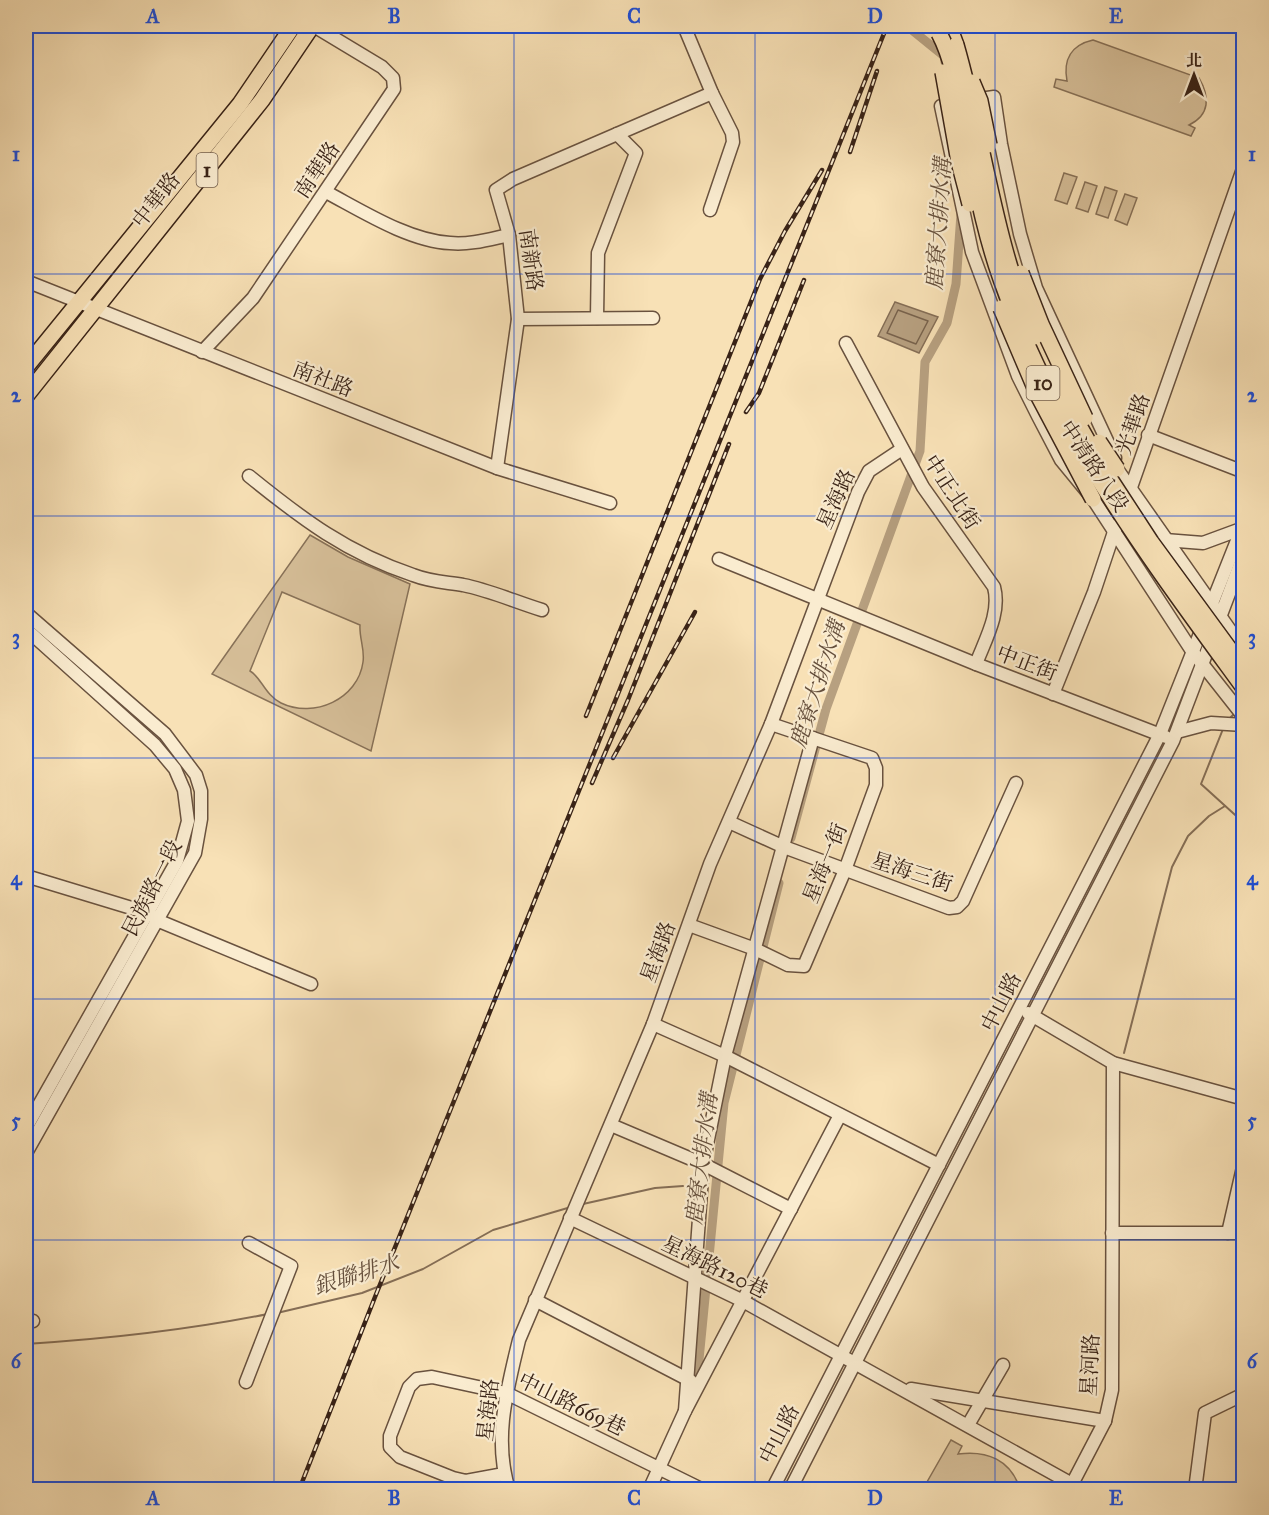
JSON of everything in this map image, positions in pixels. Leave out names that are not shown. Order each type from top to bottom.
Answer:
[{"type":"main road","name":"中華路","points":[[26,367],[240,104],[293,26]]},
{"type":"main road","name":"中華路","points":[[26,396],[262,100],[313,26]]},
{"type":"main road","name":"10","points":[[942,28],[956,45],[992,209],[1010,270],[1053,380],[1104,470],[1145,533],[1244,671]]},
{"type":"main road","name":"10","points":[[942,28],[958,92],[985,226],[1011,306],[1043,382],[1098,481],[1143,548],[1244,688]]},
{"type":"main road","points":[[942,28],[959,162],[995,290],[1009,330],[1038,395],[1093,499]]},
{"type":"main road","points":[[956,45],[980,101],[996,183],[1022,277],[1087,422],[1118,470]]},
{"type":"street","name":"南華路","points":[[202,352],[253,298],[394,89],[393,78],[382,67],[313,26]]},
{"type":"street","points":[[684,26],[734,142],[710,210]]},
{"type":"street","points":[[597,318],[598,253],[636,153],[617,134],[712,93]]},
{"type":"street","name":"中清路八段","points":[[1244,650],[1118,470],[1114,453],[1036,288],[1015,211],[994,97],[941,106],[968,232],[988,298],[1018,376],[1061,460],[1093,499],[1192,651],[1244,717]]},
{"type":"street","name":"南新路","points":[[497,468],[518,319],[510,235],[496,190],[513,179],[617,134]]},
{"type":"street","name":"光華路","points":[[1053,694],[1132,488],[1148,435],[1244,166]]},
{"type":"street","points":[[326,192],[375,218],[435,242],[466,243],[510,235]]},
{"type":"street","name":"南社路","points":[[26,282],[497,468],[610,503]]},
{"type":"street","points":[[518,319],[653,318]]},
{"type":"street","name":"中正北街","points":[[846,343],[923,487],[994,588],[997,598],[996,610],[976,664]]},
{"type":"street","points":[[1148,435],[1244,471]]},
{"type":"street","name":"星海路","points":[[509,1490],[504,1474],[501,1434],[506,1393],[519,1340],[653,1024],[710,864],[771,724],[816,599],[869,471],[902,449]]},
{"type":"street","points":[[249,476],[311,525],[382,563],[414,576],[446,585],[462,585],[542,610]]},
{"type":"street","points":[[1165,540],[1203,543],[1242,526]]},
{"type":"street","name":"中山路","points":[[772,1490],[1160,734],[1242,526]]},
{"type":"street","name":"中山路","points":[[789,1490],[1175,736],[1244,554]]},
{"type":"street","name":"中正街","points":[[719,559],[1053,694],[1160,734],[1175,736]]},
{"type":"street","name":"民族路一段","points":[[26,613],[165,734],[195,775],[201,791],[201,819],[195,853],[159,921],[26,1153]]},
{"type":"street","name":"民族路一段","points":[[26,629],[156,745],[175,769],[184,790],[188,821],[177,861],[26,1128]]},
{"type":"street","points":[[1202,665],[1228,676],[1244,671]]},
{"type":"street","points":[[1175,736],[1211,723],[1244,725]]},
{"type":"street","name":"星海一街","points":[[689,926],[755,949],[789,965],[804,966],[845,870],[876,785],[876,768],[872,758],[771,724]]},
{"type":"street","points":[[685,1411],[703,1164],[725,1056],[813,738]]},
{"type":"street","name":"星海三街","points":[[729,822],[784,847],[949,908],[963,901],[1016,783]]},
{"type":"street","points":[[26,876],[148,913],[159,921],[311,984]]},
{"type":"street","points":[[1019,1009],[1113,1063],[1244,1098]]},
{"type":"street","points":[[653,1024],[725,1056],[939,1165]]},
{"type":"street","name":"星河路","points":[[1071,1486],[1106,1421],[1112,1389],[1113,1063]]},
{"type":"street","points":[[649,1490],[685,1411],[741,1300],[840,1115]]},
{"type":"street","points":[[611,1125],[703,1164],[791,1209]]},
{"type":"street","points":[[1228,1233],[1244,1164]]},
{"type":"street","name":"星海路120巷","points":[[570,1218],[741,1300],[968,1425],[1071,1486]]},
{"type":"street","points":[[1112,1233],[1244,1233]]},
{"type":"street","points":[[246,1382],[291,1266],[249,1244]]},
{"type":"street","points":[[535,1300],[686,1380],[699,1384]]},
{"type":"street","points":[[968,1425],[1003,1365]]},
{"type":"street","name":"中山路669巷","points":[[504,1474],[466,1481],[453,1479],[400,1457],[390,1447],[390,1436],[409,1387],[417,1379],[432,1377],[506,1393],[703,1490]]},
{"type":"street","points":[[901,1388],[1106,1421]]},
{"type":"street","points":[[1195,1490],[1205,1413],[1244,1394]]},
{"type":"shaded area","points":[[1093,40],[1199,78],[1205,92],[1206,105],[1201,116],[1189,125],[1195,128],[1191,136],[1054,87],[1056,79],[1067,81],[1066,66],[1070,54],[1085,42]]},
{"type":"shaded area","points":[[1064,173],[1077,177],[1067,204],[1055,200]]},
{"type":"shaded area","points":[[1085,182],[1097,186],[1088,212],[1076,208]]},
{"type":"shaded area","points":[[1105,187],[1117,191],[1108,218],[1096,214]]},
{"type":"shaded area","points":[[1125,194],[1137,198],[1127,225],[1115,220]]},
{"type":"shaded area","points":[[310,535],[348,557],[410,584],[371,751],[212,674]],"holes":[[[282,592],[360,625],[363,662],[359,675],[353,686],[332,702],[307,709],[281,703],[250,671]]]},
{"type":"shaded area","points":[[951,1440],[962,1446],[958,1454],[979,1454],[1004,1464],[1011,1471],[1020,1489],[923,1489]]},
{"type":"water","points":[[895,302],[938,317],[919,353],[878,336]]},
{"type":"waterway","name":"鹿寮大排水溝","points":[[907,26],[944,56],[945,62]]},
{"type":"waterway","name":"鹿寮大排水溝","points":[[791,838],[826,709],[920,451],[925,362],[947,323],[956,284],[961,214]]},
{"type":"waterway","points":[[1227,721],[1235,713]]},
{"type":"waterway","points":[[1223,729],[1201,784],[1244,823]]},
{"type":"waterway","points":[[1124,1053],[1172,867],[1188,836],[1209,816],[1225,806]]},
{"type":"waterway","name":"鹿寮大排水溝","points":[[697,1380],[724,1103],[779,883]]},
{"type":"waterway","name":"銀聯排水","points":[[583,1204],[655,1188],[683,1186]]},
{"type":"waterway","name":"銀聯排水","points":[[277,1313],[362,1293],[423,1269],[493,1230],[571,1207]]},
{"type":"waterway","name":"銀聯排水","points":[[26,1344],[147,1333],[268,1314]]},
{"type":"railway","points":[[299,1490],[887,26]]},
{"type":"railway","points":[[850,152],[877,71]]},
{"type":"railway","points":[[586,716],[760,279],[785,231],[822,170]]},
{"type":"railway","points":[[746,412],[759,393],[804,280]]},
{"type":"railway","points":[[592,783],[628,700],[729,444]]},
{"type":"railway","points":[[613,758],[695,612]]}]
